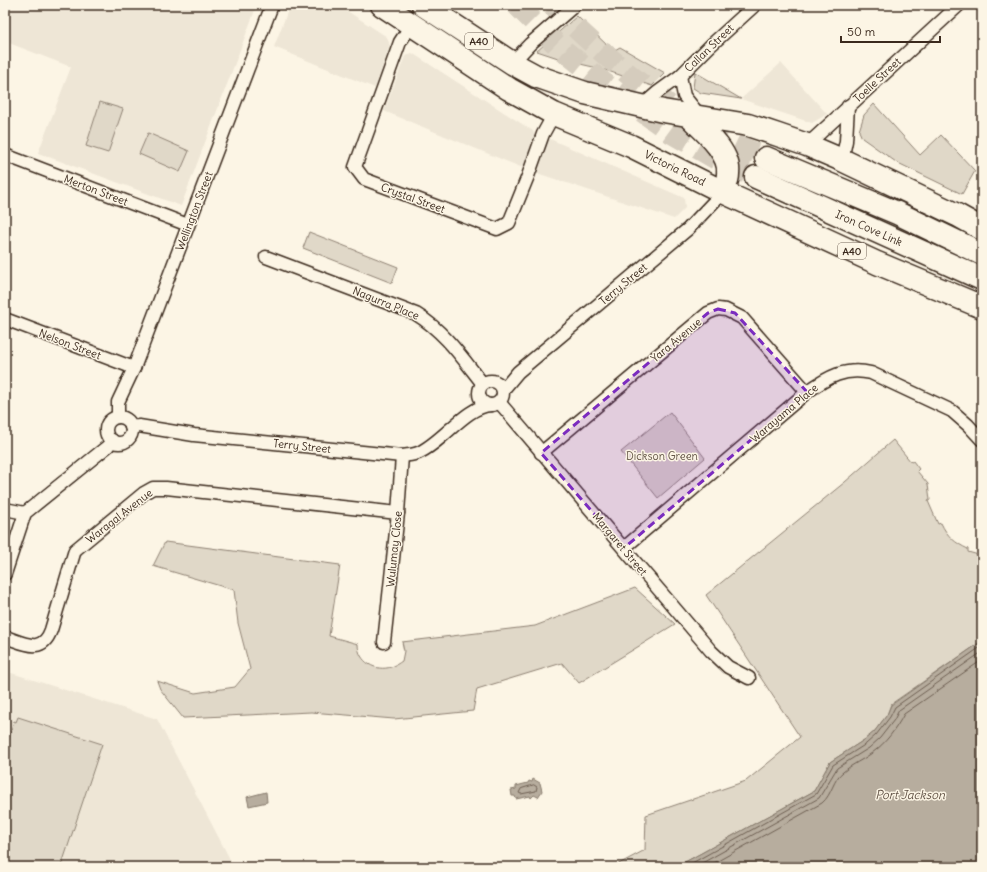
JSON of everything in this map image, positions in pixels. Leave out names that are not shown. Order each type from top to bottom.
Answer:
[{"type":"highway","name":"Victoria Road","points":[[382,5],[509,88],[554,114],[631,146],[723,192],[876,263],[982,307]]},
{"type":"highway","name":"A40","points":[[423,5],[512,63],[536,76],[585,93],[642,106],[748,125],[807,145],[842,160],[957,215],[982,229]]},
{"type":"highway","points":[[694,116],[726,159],[728,173],[723,192]]},
{"type":"highway","points":[[766,158],[897,213],[982,254]]},
{"type":"highway","name":"Iron Cove Link","points":[[756,177],[982,279]]},
{"type":"street","name":"Wellington Street","points":[[118,417],[118,402],[134,368],[272,5]]},
{"type":"street","points":[[512,63],[530,44],[574,5]]},
{"type":"street","name":"Callan Street","points":[[642,106],[680,76],[755,5]]},
{"type":"street","name":"Toelle Street","points":[[807,145],[959,5]]},
{"type":"street","name":"Crystal Street","points":[[412,24],[400,42],[355,167],[364,179],[498,229],[509,224],[543,134],[554,114]]},
{"type":"street","name":"Callan Street","points":[[680,76],[684,96],[694,116]]},
{"type":"street","name":"Toelle Street","points":[[842,160],[846,141],[848,106]]},
{"type":"street","name":"Merton Street","points":[[5,155],[188,225]]},
{"type":"street","name":"Terry Street","points":[[499,386],[518,372],[688,229],[723,192]]},
{"type":"street","name":"Nagurra Place","points":[[266,257],[421,317],[443,335],[481,389]]},
{"type":"street","name":"Yara Avenue","points":[[541,453],[708,313],[718,309],[726,310],[742,318],[807,392]]},
{"type":"street","name":"Nelson Street","points":[[5,319],[134,368]]},
{"type":"street","name":"Warayama Place","points":[[624,548],[807,392],[825,380],[846,371],[861,370],[872,372],[952,411],[982,440]]},
{"type":"street","points":[[491,380],[499,386],[502,399],[495,403],[483,402],[481,389],[491,380]]},
{"type":"street","name":"Terry Street","points":[[462,420],[481,389]]},
{"type":"street","name":"Terry Street","points":[[131,427],[139,426],[194,435],[402,456],[418,453],[483,405],[495,403]]},
{"type":"street","name":"Margaret Street","points":[[495,403],[541,453],[720,660],[749,678]]},
{"type":"street","points":[[118,417],[126,420],[131,427],[128,439],[120,442],[112,440],[107,434],[106,426],[111,420],[118,417]]},
{"type":"street","points":[[5,574],[25,513],[108,446],[112,440]]},
{"type":"street","name":"Wulumay Close","points":[[384,642],[398,513],[402,456]]},
{"type":"street","name":"Waragal Avenue","points":[[5,637],[33,645],[44,643],[49,634],[75,550],[144,493],[153,488],[166,488],[398,513]]},
{"type":"street","points":[[5,509],[25,513]]},
{"type":"highlighted area","points":[[718,309],[735,313],[807,392],[624,548],[541,453],[708,313]]},
{"type":"shaded area","points":[[5,5],[257,5],[181,206],[38,153],[71,67],[9,43],[5,53]]},
{"type":"shaded area","points":[[290,5],[338,5],[387,37],[390,46],[375,88],[274,47]]},
{"type":"shaded area","points":[[412,53],[533,131],[535,135],[523,168],[384,111],[405,56]]},
{"type":"shaded area","points":[[781,63],[827,114],[812,123],[741,99]]},
{"type":"shaded area","points":[[550,139],[684,198],[685,208],[674,219],[534,172],[545,140]]},
{"type":"shaded area","points":[[5,671],[157,719],[234,867],[5,867]]},
{"type":"green space","points":[[577,16],[613,51],[620,47],[665,73],[652,86],[602,69],[567,61],[537,51]]},
{"type":"green space","points":[[695,72],[741,99],[701,93],[693,88]]},
{"type":"green space","points":[[100,102],[123,109],[108,153],[86,146]]},
{"type":"green space","points":[[874,104],[920,155],[941,135],[975,171],[962,194],[896,162],[862,138],[859,131],[864,115]]},
{"type":"green space","points":[[148,133],[189,151],[180,172],[139,154]]},
{"type":"green space","points":[[309,232],[398,267],[392,283],[303,248]]},
{"type":"green space","name":"Dickson Green","points":[[670,412],[705,458],[658,498],[621,452]]},
{"type":"green space","points":[[893,440],[911,462],[913,461],[919,469],[917,471],[928,484],[930,500],[928,501],[938,524],[941,523],[943,528],[955,542],[968,549],[968,552],[982,556],[982,641],[891,704],[887,715],[874,732],[830,762],[814,791],[676,867],[613,867],[645,850],[646,815],[746,781],[800,737],[706,595],[845,482]]},
{"type":"green space","points":[[165,542],[340,565],[329,636],[358,644],[364,661],[374,667],[380,668],[392,667],[402,661],[404,651],[402,642],[535,626],[635,588],[675,624],[579,683],[562,663],[477,689],[473,711],[394,719],[311,712],[183,718],[160,689],[157,681],[195,693],[235,687],[250,669],[238,623],[234,590],[153,566]]},
{"type":"green space","points":[[18,717],[102,744],[61,867],[5,867],[5,752],[14,721],[16,722]]},
{"type":"water","name":"Port Jackson","points":[[982,641],[982,867],[676,867],[814,791],[830,762],[874,732],[887,715],[891,705]]},
{"type":"water","points":[[533,779],[540,783],[542,791],[538,797],[534,795],[531,798],[530,796],[516,799],[515,796],[512,796],[511,790],[516,789],[516,786],[528,783],[529,781],[532,782]]},
{"type":"water","points":[[266,792],[267,802],[249,806],[247,797]]},
{"type":"tunnel","points":[[517,5],[557,45],[605,84],[672,133],[720,161],[756,177]]},
{"type":"tunnel","points":[[552,5],[610,59],[675,109],[719,136],[766,158]]}]
